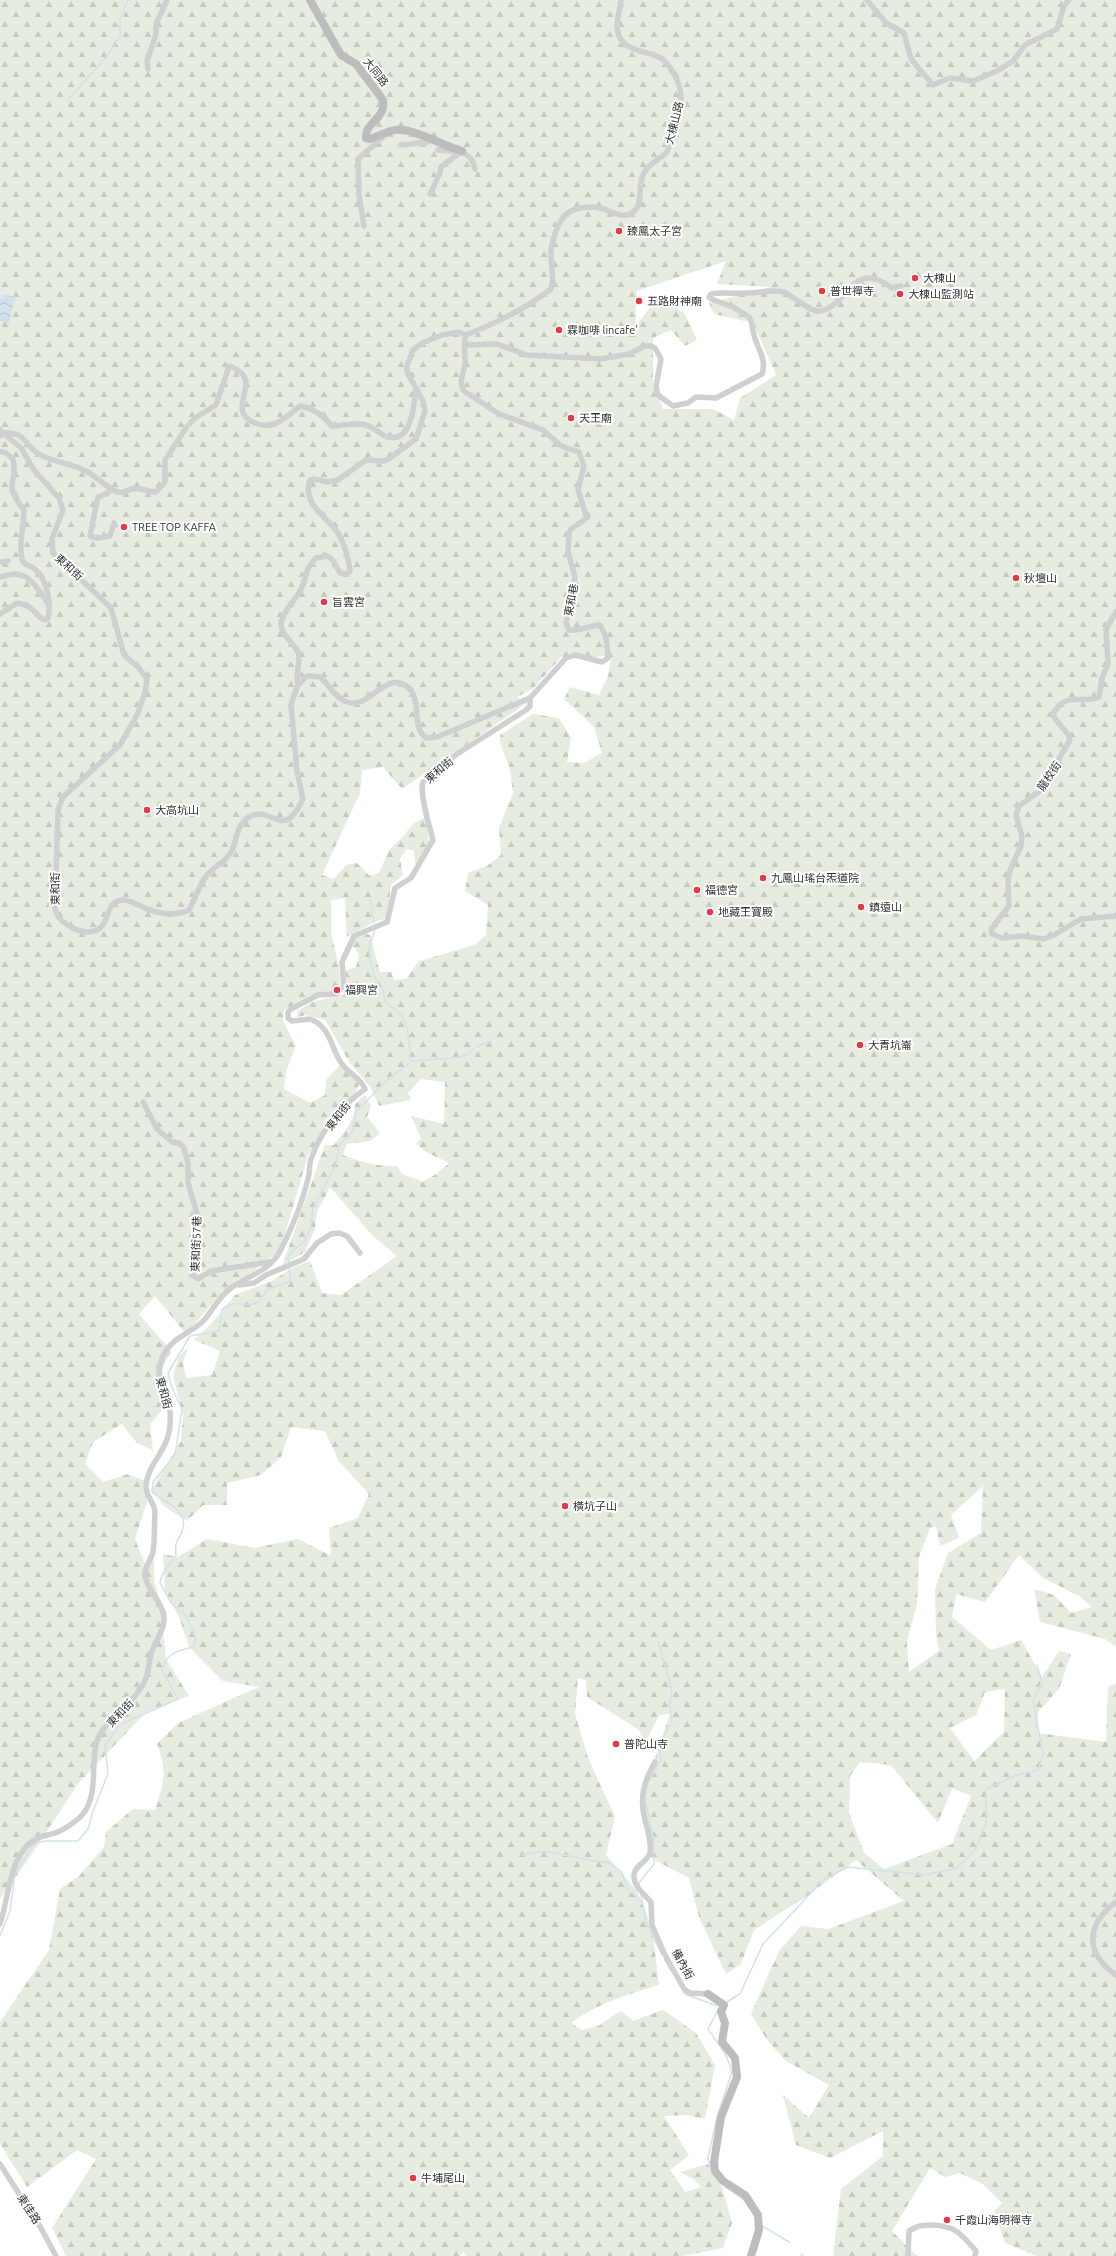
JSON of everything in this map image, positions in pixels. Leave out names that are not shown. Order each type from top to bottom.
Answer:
[{"type":"street","points":[[148,69],[147,61],[156,34],[156,24],[167,0]]},
{"type":"street","name":"大同路","points":[[310,0],[341,56],[356,64],[383,100],[384,106],[381,114],[368,130],[366,138],[370,139],[390,132],[409,131],[444,146],[462,151]]},
{"type":"street","name":"大棟山路","points":[[466,335],[539,299],[551,289],[554,274],[550,256],[552,243],[561,219],[567,212],[582,208],[603,209],[621,215],[628,215],[634,211],[639,204],[644,172],[654,161],[665,154],[669,147],[681,97],[679,86],[671,69],[661,58],[626,46],[621,39],[617,20],[622,0]]},
{"type":"street","points":[[867,0],[886,23],[904,33],[911,59],[933,85],[950,78],[973,82],[1013,61],[1025,45],[1057,29],[1064,6],[1069,0]]},
{"type":"street","points":[[364,226],[359,195],[358,159],[390,132]]},
{"type":"street","points":[[401,145],[428,142],[430,139]]},
{"type":"street","points":[[438,150],[462,151],[474,162],[475,169]]},
{"type":"street","points":[[430,194],[440,173],[440,167],[462,151]]},
{"type":"street","points":[[298,685],[296,676],[299,660],[298,652],[283,631],[281,624],[283,617],[302,589],[305,573],[316,558],[327,556],[332,559],[340,572],[347,574],[350,571],[349,564],[337,531],[316,510],[310,497],[308,486],[310,480],[314,479],[328,482],[338,480],[366,460],[384,461],[390,458],[416,439],[425,411],[423,401],[407,372],[407,366],[413,350],[422,343],[442,335],[460,332],[466,335],[465,345],[497,344],[527,355],[601,359],[629,354],[645,346],[651,346],[655,348],[661,359],[656,386],[658,395],[673,406],[681,405],[696,397],[716,398],[736,389],[762,374],[765,366],[764,357],[754,336],[749,317],[733,307],[711,299],[709,297],[710,294],[776,291],[790,295],[814,311],[820,312],[830,306],[852,285],[871,277],[880,279],[892,288],[901,286]]},
{"type":"street","name":"東和巷","points":[[465,345],[466,361],[461,388],[468,395],[499,414],[543,430],[561,446],[579,452],[584,461],[578,490],[587,518],[571,529],[569,533],[568,552],[575,577],[566,623],[569,630],[574,631],[591,625],[600,625],[606,637],[608,658],[602,662],[575,655],[566,658],[530,698]]},
{"type":"street","points":[[2,433],[14,432],[25,438],[37,453],[87,471],[111,489],[123,493],[131,489],[156,492],[165,482],[166,460],[186,428],[195,418],[216,405],[229,366],[238,369],[246,382],[246,395],[242,405],[244,414],[250,421],[264,427],[272,426],[283,420],[300,406],[308,407],[317,412],[332,426],[365,424],[388,437],[396,436],[404,432],[410,421],[416,389]]},
{"type":"street","name":"東和街","points":[[2,433],[21,448],[34,470],[59,498],[63,510],[52,539],[53,553],[94,589],[111,608],[124,655],[139,668],[147,679],[145,692],[138,713],[120,745],[68,791],[63,797],[58,810],[55,909],[59,920],[88,933],[96,931],[102,927],[112,905],[115,902],[124,899],[155,912],[184,913],[189,910],[207,875],[231,852],[239,830],[245,820],[256,814],[262,814],[280,821],[288,820],[292,817],[303,799],[298,771],[291,704],[298,685]]},
{"type":"street","points":[[0,451],[10,455],[12,459],[12,496],[24,510],[20,543],[22,560],[25,564],[35,569],[41,576],[46,585],[49,607],[48,618],[44,620],[40,618],[34,609],[17,603],[0,614]]},
{"type":"street","points":[[111,489],[108,493],[98,497],[90,536],[98,538],[110,536],[114,522]]},
{"type":"street","points":[[0,562],[8,561]]},
{"type":"street","points":[[0,577],[17,575],[29,578],[49,607]]},
{"type":"street","name":"龍校街","points":[[1116,612],[1106,629],[1108,664],[1102,678],[1099,697],[1094,700],[1073,698],[1057,706],[1053,714],[1058,723],[1069,734],[1070,740],[1040,791],[1018,806],[1016,815],[1022,836],[1021,846],[1011,868],[1008,879],[1009,906],[991,929],[992,934],[995,937],[1002,938],[1022,936],[1044,939],[1054,935],[1080,919],[1116,916]]},
{"type":"street","points":[[298,685],[307,676],[320,677],[341,699],[347,703],[358,703],[390,684],[399,683],[407,686],[415,700],[423,736],[433,739],[530,698]]},
{"type":"street","name":"東和街","points":[[0,1924],[7,1905],[15,1863],[33,1841],[42,1836],[56,1833],[84,1812],[92,1789],[93,1756],[98,1738],[109,1723],[132,1701],[146,1678],[150,1656],[162,1630],[164,1614],[145,1577],[146,1567],[153,1554],[155,1509],[148,1498],[146,1484],[148,1475],[168,1441],[170,1430],[169,1405],[158,1376],[160,1366],[169,1345],[205,1319],[216,1302],[236,1285],[273,1261],[278,1255],[294,1221],[309,1174],[311,1157],[322,1137],[346,1102],[365,1089],[362,1081],[340,1062],[335,1047],[322,1028],[310,1019],[292,1021],[288,1018],[288,1012],[291,1008],[318,995],[336,994],[341,991],[344,986],[342,962],[354,936],[387,922],[395,888],[412,878],[432,840],[421,786],[423,782],[457,754],[526,710],[530,706],[530,698]]},
{"type":"street","name":"東和街57巷","points":[[143,1102],[157,1129],[172,1142],[179,1143],[184,1148],[188,1163],[188,1183],[198,1217],[195,1233],[197,1254],[193,1276],[198,1279],[211,1272],[273,1261]]},
{"type":"street","points":[[236,1285],[254,1283],[304,1259],[324,1236],[331,1234],[339,1233],[347,1236],[360,1253]]},
{"type":"street","name":"備內街","points":[[655,1762],[646,1777],[641,1796],[650,1846],[646,1862],[635,1870],[634,1875],[638,1890],[651,1902],[652,1925],[684,1989],[690,1993],[708,1994],[722,2003],[721,2012],[725,2023],[722,2042],[735,2058],[737,2077],[721,2117],[714,2162],[716,2171],[723,2181],[745,2195],[759,2222],[751,2256]]},
{"type":"street","points":[[1116,1902],[1100,1916],[1093,1934],[1092,1946],[1095,1954],[1116,1975]]},
{"type":"street","name":"東佳路","points":[[0,2164],[41,2228],[56,2256]]},
{"type":"street","points":[[908,2256],[909,2230],[915,2226],[924,2225],[950,2226],[962,2235],[976,2251],[975,2256]]},
{"type":"green space","points":[[0,0],[1116,0],[1116,1647],[1105,1639],[1040,1622],[1034,1589],[1054,1595],[1071,1613],[1092,1607],[1079,1596],[1043,1578],[1019,1555],[985,1602],[956,1594],[952,1617],[991,1650],[1021,1640],[1042,1677],[1059,1651],[1071,1654],[1059,1689],[1038,1712],[1038,1733],[1106,1742],[1108,1687],[1116,1683],[1116,2256],[1037,2256],[1005,2243],[994,2212],[1002,2203],[983,2184],[960,2173],[945,2177],[930,2168],[892,2231],[917,2256],[833,2256],[841,2189],[883,2156],[883,2131],[830,2158],[796,2145],[783,2095],[809,2118],[829,2085],[786,2061],[767,2040],[751,2014],[779,1951],[801,1926],[828,1929],[904,1901],[856,1860],[807,1896],[754,1930],[741,1964],[726,1974],[699,1917],[689,1878],[649,1857],[641,1790],[656,1755],[670,1714],[659,1715],[645,1743],[639,1730],[587,1697],[586,1680],[578,1678],[575,1714],[589,1761],[615,1816],[606,1855],[637,1891],[652,1928],[659,1985],[603,2004],[572,2022],[575,2026],[582,2030],[598,2026],[621,2011],[633,2021],[663,2010],[696,2033],[715,2065],[705,2119],[686,2115],[664,2116],[689,2155],[670,2170],[685,2192],[701,2187],[695,2180],[680,2172],[708,2164],[722,2187],[732,2223],[723,2248],[683,2256],[466,2256],[463,2252],[460,2256],[66,2256],[52,2228],[96,2159],[77,2150],[27,2187],[0,2144],[0,2022],[49,1950],[60,1889],[79,1876],[104,1847],[106,1832],[133,1809],[155,1810],[164,1777],[163,1763],[157,1744],[178,1723],[259,1687],[223,1681],[189,1647],[179,1617],[165,1591],[163,1554],[178,1557],[207,1539],[254,1548],[298,1539],[331,1556],[329,1528],[358,1518],[369,1494],[338,1460],[325,1431],[291,1427],[281,1457],[261,1475],[227,1483],[227,1505],[203,1505],[187,1521],[165,1507],[151,1490],[181,1441],[183,1415],[173,1376],[178,1358],[189,1346],[183,1363],[186,1378],[212,1375],[220,1351],[194,1340],[211,1324],[235,1295],[272,1281],[292,1268],[310,1261],[322,1293],[341,1295],[397,1256],[372,1235],[330,1187],[317,1212],[315,1229],[305,1252],[282,1266],[325,1145],[334,1145],[348,1127],[354,1114],[355,1104],[365,1095],[371,1106],[367,1117],[380,1133],[370,1141],[347,1144],[343,1155],[370,1164],[397,1166],[402,1174],[423,1182],[439,1172],[449,1163],[426,1152],[416,1144],[421,1138],[411,1116],[444,1124],[445,1082],[421,1079],[408,1093],[411,1100],[379,1106],[371,1088],[350,1063],[325,1020],[306,1015],[297,1017],[297,1011],[312,1002],[345,994],[348,985],[345,971],[356,967],[359,955],[354,947],[350,949],[348,943],[362,933],[370,935],[380,972],[391,972],[394,980],[406,979],[419,961],[475,945],[486,935],[488,905],[465,891],[468,873],[487,866],[501,855],[499,828],[513,793],[510,769],[500,743],[500,735],[533,714],[559,718],[571,738],[567,762],[584,763],[602,753],[594,727],[564,699],[570,687],[599,695],[608,676],[611,658],[603,656],[589,659],[561,657],[534,688],[517,697],[527,703],[402,789],[383,767],[362,770],[360,793],[322,875],[334,879],[346,865],[357,863],[370,876],[379,873],[389,850],[401,839],[413,824],[426,817],[429,843],[420,862],[415,864],[414,850],[406,849],[400,859],[403,875],[391,885],[387,918],[372,923],[347,937],[345,898],[331,900],[331,933],[339,967],[341,987],[331,994],[314,994],[284,1010],[283,1021],[296,1046],[286,1071],[284,1089],[310,1103],[325,1095],[326,1080],[340,1065],[359,1083],[356,1092],[340,1107],[308,1155],[280,1251],[258,1267],[249,1277],[216,1299],[186,1334],[155,1296],[139,1314],[171,1351],[162,1369],[168,1403],[150,1424],[153,1451],[136,1442],[122,1424],[93,1442],[85,1464],[103,1482],[128,1474],[145,1481],[147,1502],[135,1539],[145,1564],[154,1556],[154,1582],[165,1613],[163,1630],[166,1659],[189,1696],[147,1711],[77,1785],[36,1848],[0,1899]],"holes":[[[726,261],[717,284],[771,287],[709,303],[714,314],[753,323],[776,375],[740,398],[734,420],[713,409],[663,409],[653,383],[653,338],[671,330],[685,346],[697,340],[685,314],[658,297],[635,327],[637,291]],[[983,1486],[981,1533],[948,1553],[935,1589],[936,1634],[939,1651],[909,1672],[907,1641],[917,1604],[919,1557],[930,1528],[936,1526],[940,1546],[959,1538],[951,1515]],[[1005,1689],[1004,1732],[974,1761],[950,1728],[976,1715],[985,1692]],[[860,1762],[891,1765],[938,1823],[952,1788],[971,1796],[952,1844],[884,1869],[864,1853],[849,1813],[850,1776]]]},
{"type":"water","points":[[4,294],[15,298],[9,323],[0,321],[0,299]]},
{"type":"waterway","points":[[67,101],[108,55],[120,36],[120,19],[128,0]]},
{"type":"waterway","points":[[370,899],[374,923]]},
{"type":"waterway","points":[[375,929],[369,948],[375,978],[382,987],[386,1004],[394,1009],[405,1021],[409,1036],[411,1062]]},
{"type":"waterway","points":[[289,1264],[288,1258],[293,1250],[305,1241],[311,1228],[313,1208],[336,1164],[339,1145],[352,1132],[356,1112],[387,1080],[411,1062],[419,1060],[456,1058],[467,1055],[476,1047],[491,1041]]},
{"type":"waterway","points":[[0,1936],[10,1911],[15,1874],[34,1844],[45,1841],[78,1841],[88,1829],[93,1811],[108,1774],[105,1746],[119,1725],[178,1699],[162,1670],[169,1656],[193,1647],[196,1638],[186,1616],[171,1603],[160,1583],[162,1575],[176,1555],[176,1545],[182,1532],[184,1522],[182,1516],[174,1507],[152,1492],[153,1482],[175,1455],[182,1410],[171,1385],[168,1373],[190,1336],[219,1331],[222,1309],[230,1305],[252,1304],[257,1302],[262,1298],[268,1289],[291,1281],[289,1268]]},
{"type":"waterway","points":[[649,1781],[661,1760],[659,1745],[672,1721],[670,1703],[672,1690],[658,1641]]},
{"type":"waterway","points":[[725,2003],[740,1994],[763,1944],[824,1879],[848,1867],[925,1875],[957,1868],[975,1850],[986,1823],[986,1789],[1017,1775],[1038,1770],[1043,1754],[1033,1701],[1042,1682],[1037,1665]]},
{"type":"waterway","points":[[639,1885],[654,1864],[654,1841],[645,1798]]},
{"type":"waterway","points":[[522,1855],[545,1851],[594,1861],[608,1862],[622,1872],[627,1888],[642,1902]]},
{"type":"waterway","points":[[641,1895],[647,1925],[662,1955]]},
{"type":"waterway","points":[[665,1960],[671,1971]]},
{"type":"waterway","points":[[683,1991],[685,1994],[717,2006]]},
{"type":"waterway","points":[[713,2175],[708,2158],[717,2117],[732,2072],[726,2055],[708,2029],[720,2006]]},
{"type":"waterway","points":[[724,2186],[744,2200]]},
{"type":"waterway","points":[[762,2226],[789,2242]]},
{"type":"place","name":"臻鳳太子宮","points":[[619,231]]},
{"type":"place","name":"大棟山","points":[[915,278]]},
{"type":"place","name":"普世禪寺","points":[[822,291]]},
{"type":"place","name":"大棟山監測站","points":[[900,294]]},
{"type":"place","name":"五路財神廟","points":[[639,301]]},
{"type":"place","name":"霖咖啡 lincafe'","points":[[559,330]]},
{"type":"place","name":"天王廟","points":[[571,418]]},
{"type":"place","name":"TREE TOP KAFFA","points":[[124,527]]},
{"type":"place","name":"秋壇山","points":[[1016,578]]},
{"type":"place","name":"旨雲宮","points":[[324,602]]},
{"type":"place","name":"大高坑山","points":[[147,810]]},
{"type":"place","name":"九鳳山瑤台炁道院","points":[[763,878]]},
{"type":"place","name":"福德宮","points":[[697,890]]},
{"type":"place","name":"鎮遠山","points":[[861,907]]},
{"type":"place","name":"地藏王寶殿","points":[[710,912]]},
{"type":"place","name":"福興宮","points":[[337,990]]},
{"type":"place","name":"大青坑崙","points":[[860,1045]]},
{"type":"place","name":"橫坑子山","points":[[565,1506]]},
{"type":"place","name":"普陀山寺","points":[[616,1744]]},
{"type":"place","name":"牛埔尾山","points":[[413,2178]]},
{"type":"place","name":"千霞山海明禪寺","points":[[947,2220]]}]
